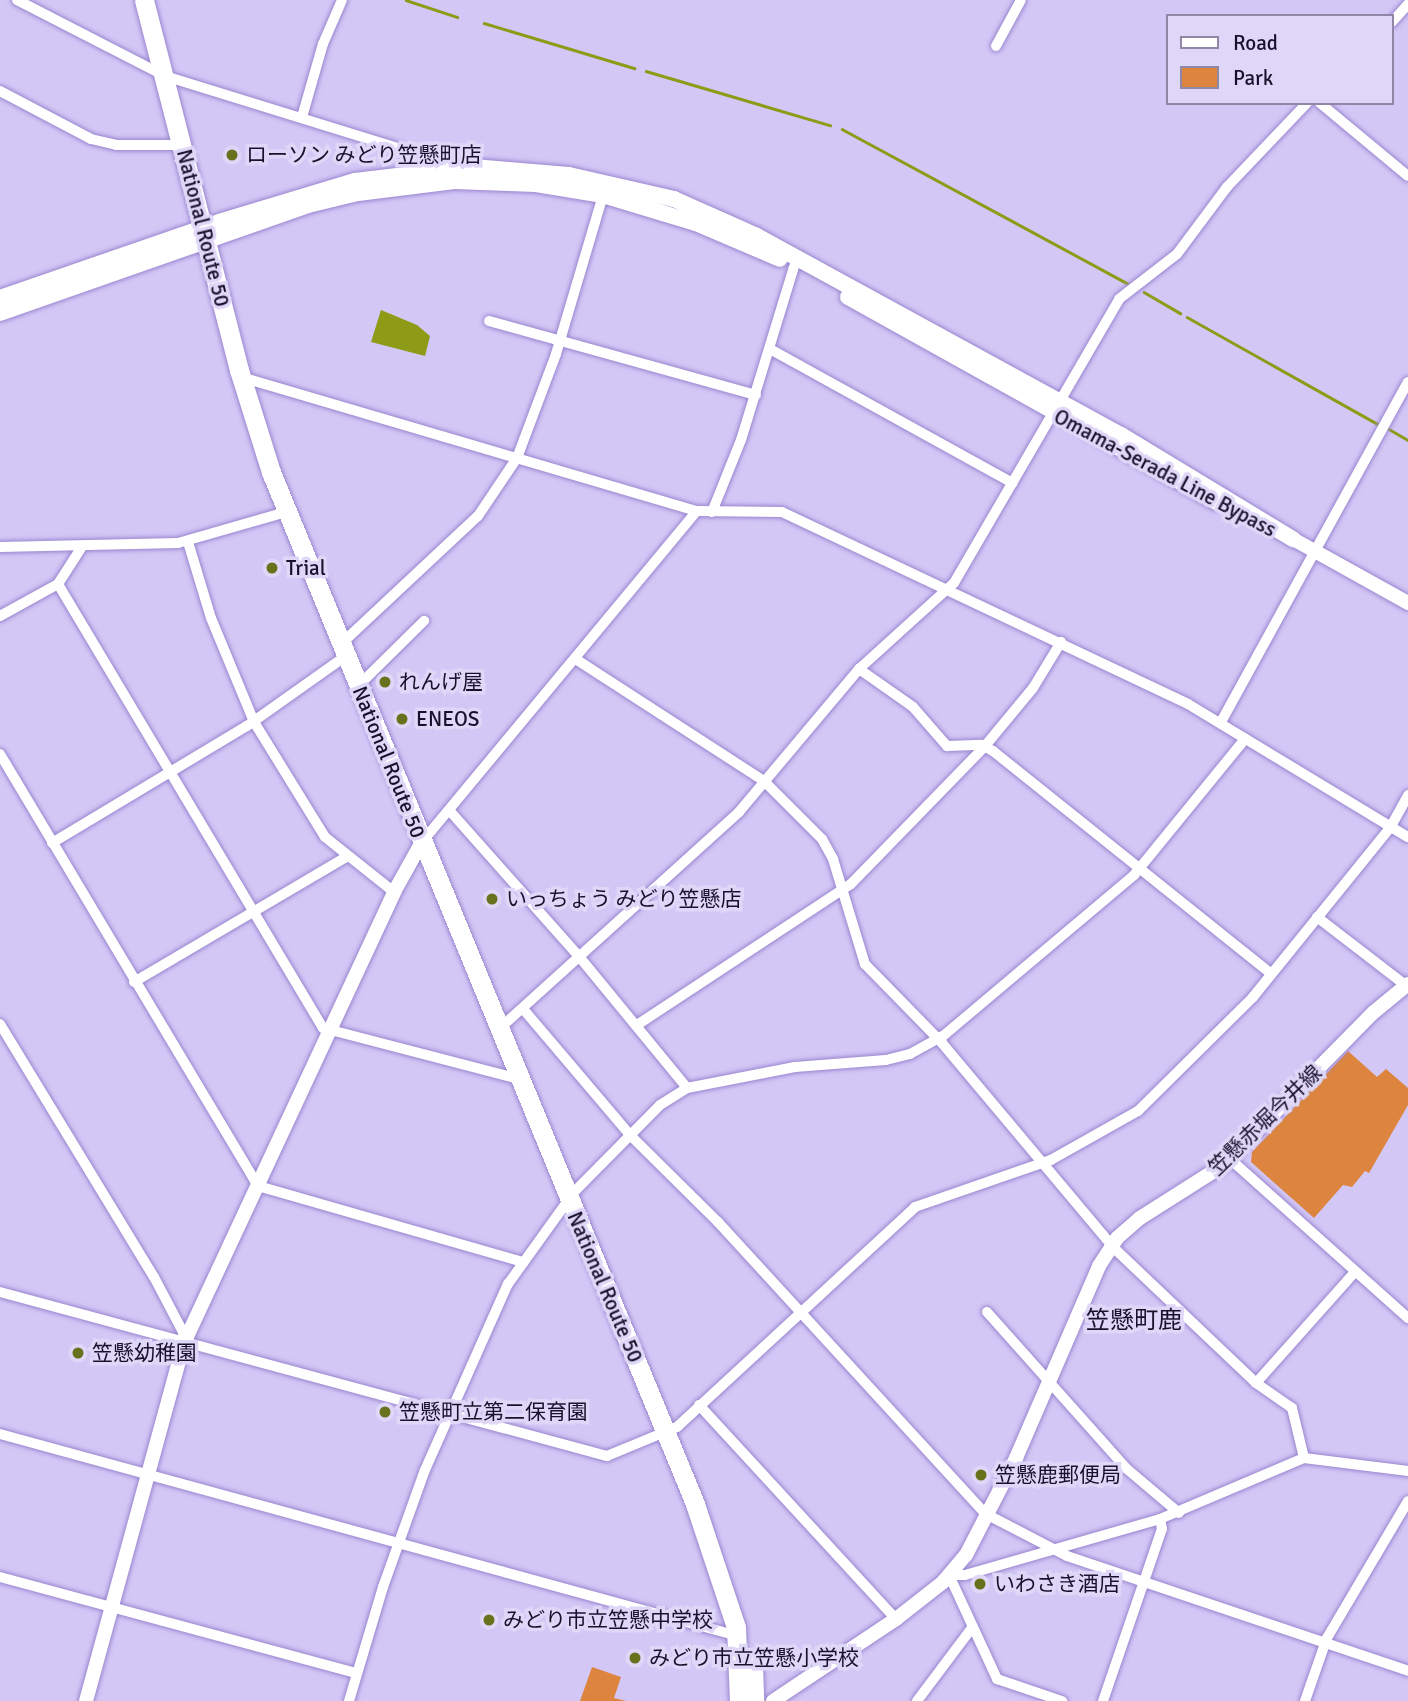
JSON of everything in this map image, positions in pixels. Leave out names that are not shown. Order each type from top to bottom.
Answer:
[{"type":"highway","name":"National Route 50","points":[[145,0],[242,377],[286,512],[695,1504]]},
{"type":"highway","points":[[695,1504],[728,1593],[738,1636],[745,1697]]},
{"type":"highway","points":[[695,1504],[740,1597],[752,1661],[745,1697]]},
{"type":"main road","name":"Omama-Serada Line Bypass","points":[[0,313],[324,188],[413,173],[473,167],[534,170],[630,186],[674,199],[798,257],[1056,408]]},
{"type":"main road","name":"Omama-Serada Line Bypass","points":[[0,298],[204,233],[308,205],[413,184],[536,184],[603,195],[695,223],[794,267],[1293,539]]},
{"type":"street","points":[[18,0],[165,76],[401,149],[411,160],[413,173]]},
{"type":"street","points":[[302,117],[323,44],[342,0]]},
{"type":"street","points":[[996,46],[1021,0]]},
{"type":"street","points":[[1394,20],[1408,4]]},
{"type":"street","points":[[0,91],[91,139],[116,145],[181,145]]},
{"type":"street","points":[[499,1029],[524,1010],[739,812],[859,669],[948,589],[1013,483],[1119,299],[1177,254],[1227,187],[1305,105]]},
{"type":"street","points":[[1323,105],[1408,176]]},
{"type":"street","points":[[52,843],[254,722],[343,650],[478,516],[517,458],[560,340],[603,195]]},
{"type":"street","points":[[712,512],[756,395],[794,267]]},
{"type":"street","points":[[489,321],[756,395]]},
{"type":"street","points":[[770,349],[1013,483]]},
{"type":"street","points":[[242,377],[697,511],[782,512],[1061,642],[1220,722],[1408,837]]},
{"type":"street","points":[[1220,722],[1408,382]]},
{"type":"street","points":[[86,1701],[184,1343],[394,892],[422,842],[577,660],[697,511]]},
{"type":"street","points":[[0,547],[188,542],[286,512]]},
{"type":"street","points":[[1293,539],[1408,603]]},
{"type":"street","points":[[188,542],[211,618],[254,722],[313,821],[346,857],[394,892]]},
{"type":"street","points":[[0,616],[58,584],[83,545]]},
{"type":"street","points":[[58,584],[169,774],[256,912],[321,1026],[329,1031],[519,1079]]},
{"type":"street","points":[[358,686],[424,621]]},
{"type":"street","points":[[637,1025],[842,891],[985,746],[1033,688],[1061,642]]},
{"type":"street","points":[[577,660],[764,782],[825,844],[864,964],[938,1039],[1112,1244],[1256,1383],[1296,1413],[1304,1458]]},
{"type":"street","points":[[859,669],[913,707],[947,746],[985,746],[1271,974]]},
{"type":"street","points":[[349,1701],[398,1544],[425,1470],[452,1416],[496,1308],[523,1262],[568,1199],[660,1105],[687,1088],[795,1067],[886,1060],[938,1039],[1139,869],[1245,739]]},
{"type":"street","points":[[0,754],[134,982],[258,1185],[523,1262]]},
{"type":"street","points":[[0,1292],[601,1456],[665,1432],[699,1405],[922,1202],[1044,1163],[1138,1111],[1238,1014],[1390,828],[1408,795]]},
{"type":"street","points":[[449,810],[580,958],[687,1088]]},
{"type":"street","points":[[134,982],[346,857]]},
{"type":"street","points":[[1317,917],[1407,986]]},
{"type":"street","name":"笠懸赤堀今井線","points":[[773,1701],[896,1619],[949,1575],[989,1516],[1112,1244],[1140,1218],[1230,1159],[1374,1012],[1407,986]]},
{"type":"street","points":[[524,1010],[630,1135],[800,1312],[989,1516],[1054,1551],[1408,1671]]},
{"type":"street","points":[[0,1024],[154,1277],[183,1332],[184,1343]]},
{"type":"street","points":[[1230,1159],[1408,1318]]},
{"type":"street","points":[[1256,1383],[1355,1272]]},
{"type":"street","points":[[987,1312],[1127,1469],[1179,1513]]},
{"type":"street","points":[[699,1405],[896,1619]]},
{"type":"street","points":[[0,1434],[738,1636]]},
{"type":"street","points":[[1062,1701],[999,1681],[971,1629],[949,1575],[1054,1551],[1160,1520],[1304,1458],[1408,1471]]},
{"type":"street","points":[[1305,1701],[1325,1643],[1408,1501]]},
{"type":"street","points":[[1103,1701],[1162,1529],[1160,1520]]},
{"type":"street","points":[[0,1577],[356,1673]]},
{"type":"street","points":[[917,1701],[971,1629]]},
{"type":"green space","points":[[1348,1051],[1377,1077],[1386,1069],[1408,1088],[1408,1105],[1369,1173],[1365,1171],[1352,1187],[1343,1185],[1314,1218],[1251,1162],[1252,1152]]},
{"type":"green space","points":[[592,1667],[621,1677],[614,1698],[626,1701],[580,1701]]},
{"type":"shaded area","points":[[381,310],[417,325],[430,336],[425,356],[371,342]]},
{"type":"waterway","points":[[406,0],[457,17]]},
{"type":"waterway","points":[[484,23],[634,68]]},
{"type":"waterway","points":[[646,71],[830,125]]},
{"type":"waterway","points":[[842,129],[1127,283]]},
{"type":"waterway","points":[[1144,292],[1180,313]]},
{"type":"waterway","points":[[1187,317],[1378,424]]},
{"type":"waterway","points":[[1389,429],[1408,440]]},
{"type":"place","name":"ローソン みどり笠懸町店","points":[[232,155]]},
{"type":"place","name":"Trial","points":[[272,568]]},
{"type":"place","name":"れんげ屋","points":[[385,682]]},
{"type":"place","name":"ENEOS","points":[[402,719]]},
{"type":"place","name":"いっちょう みどり笠懸店","points":[[492,899]]},
{"type":"place","name":"笠懸幼稚園","points":[[78,1353]]},
{"type":"place","name":"笠懸町立第二保育園","points":[[385,1412]]},
{"type":"place","name":"笠懸鹿郵便局","points":[[981,1475]]},
{"type":"place","name":"いわさき酒店","points":[[980,1584]]},
{"type":"place","name":"みどり市立笠懸中学校","points":[[489,1620]]},
{"type":"place","name":"みどり市立笠懸小学校","points":[[635,1658]]},
{"type":"district","name":"笠懸町鹿","points":[[1134,1321]]}]
